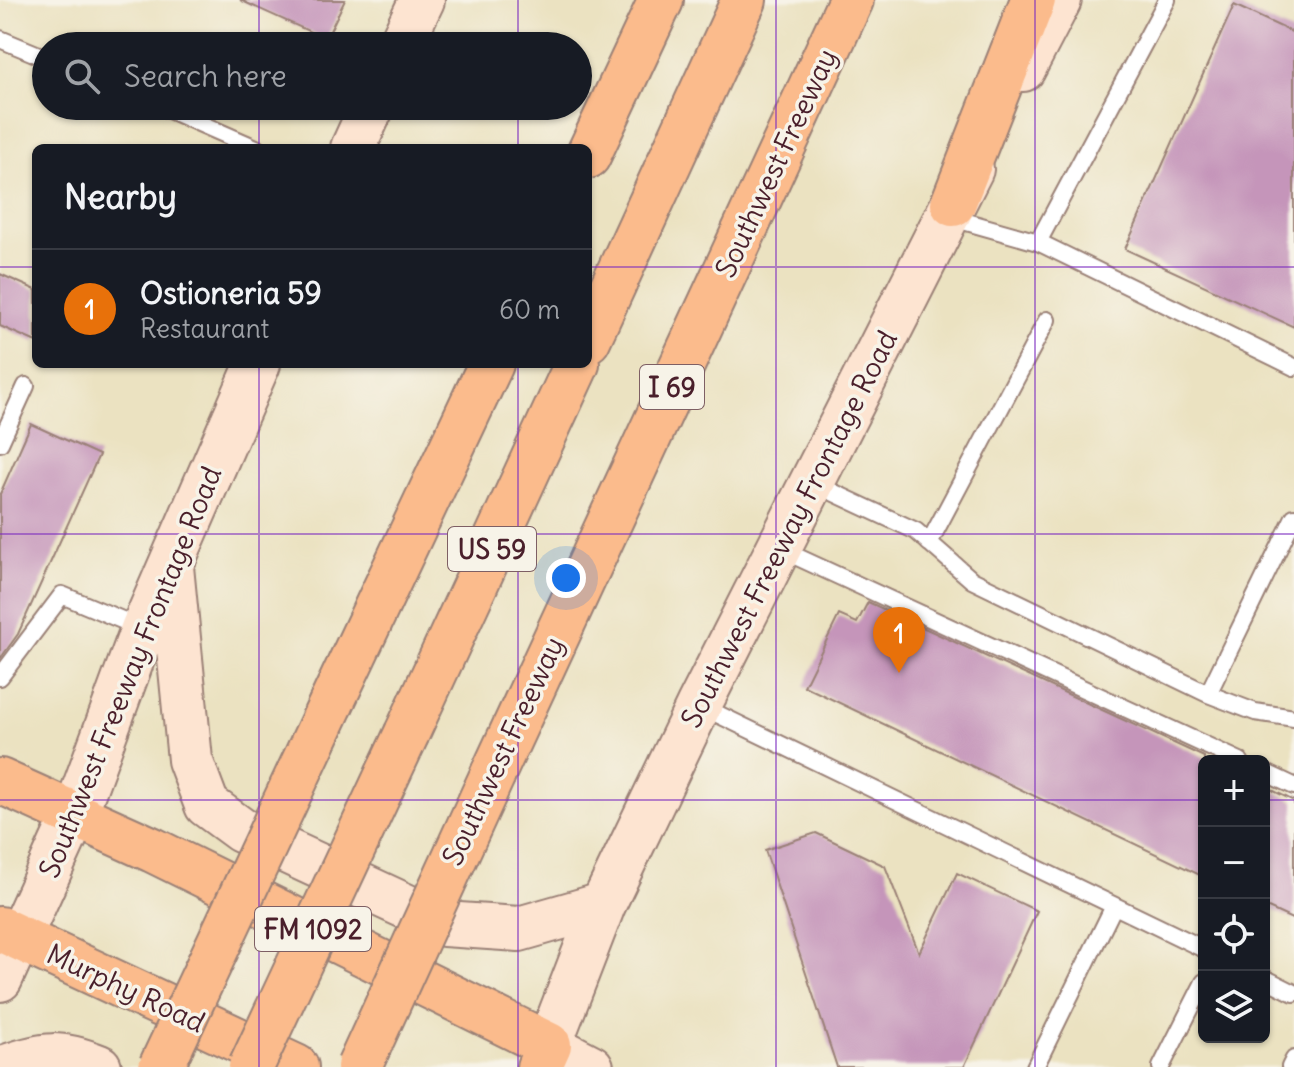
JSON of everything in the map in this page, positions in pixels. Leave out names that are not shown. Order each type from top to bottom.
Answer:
[{"type":"main road","points":[[407,32],[422,0]]},
{"type":"main road","points":[[592,147],[661,0]]},
{"type":"main road","points":[[592,331],[744,0]]},
{"type":"main road","name":"Southwest Freeway","points":[[359,1067],[851,0]]},
{"type":"main road","points":[[950,210],[1033,0]]},
{"type":"main road","name":"Southwest Freeway Frontage Road","points":[[544,1056],[603,905],[699,705],[1059,0]]},
{"type":"main road","points":[[355,144],[366,120]]},
{"type":"main road","name":"Southwest Freeway Frontage Road","points":[[0,979],[9,933],[75,814],[143,629],[256,368]]},
{"type":"main road","points":[[161,1067],[489,368]]},
{"type":"main road","name":"US 59","points":[[251,1067],[575,368]]},
{"type":"main road","points":[[171,567],[190,760],[207,805],[241,830],[444,924],[519,929],[603,905]]},
{"type":"main road","name":"FM 1092","points":[[0,781],[75,814],[544,1056]]},
{"type":"main road","name":"Murphy Road","points":[[9,933],[296,1067]]},
{"type":"main road","points":[[6,1067],[57,1055],[99,1067]]},
{"type":"main road","points":[[544,1056],[591,1067]]},
{"type":"lane","points":[[1038,242],[1167,0]]},
{"type":"lane","points":[[0,39],[32,52]]},
{"type":"lane","points":[[192,120],[247,144]]},
{"type":"lane","points":[[950,210],[1038,242],[1294,367]]},
{"type":"lane","points":[[929,543],[1047,320]]},
{"type":"lane","points":[[0,443],[26,386]]},
{"type":"lane","points":[[812,482],[916,531],[972,580],[1208,694],[1255,712],[1294,718]]},
{"type":"lane","points":[[1208,694],[1294,517]]},
{"type":"lane","points":[[779,548],[1227,755]]},
{"type":"lane","points":[[0,677],[62,595],[143,629]]},
{"type":"lane","points":[[699,705],[1198,946]]},
{"type":"lane","points":[[1270,775],[1294,786]]},
{"type":"lane","points":[[1035,1067],[1114,906]]},
{"type":"lane","points":[[1270,981],[1294,993]]},
{"type":"lane","points":[[1161,1067],[1198,994]]},
{"type":"lane","points":[[1290,1067],[1294,1059]]},
{"type":"building","points":[[240,0],[345,0],[329,32],[311,32]]},
{"type":"building","points":[[1234,5],[1294,33],[1294,327],[1125,249]]},
{"type":"building","points":[[0,274],[32,288],[32,340],[0,326]]},
{"type":"building","points":[[31,424],[99,455],[18,634],[0,659],[0,494]]},
{"type":"building","points":[[868,602],[1200,755],[1198,874],[804,686],[839,615],[857,623]]},
{"type":"building","points":[[1270,789],[1294,801],[1294,920],[1270,909]]},
{"type":"building","points":[[816,833],[885,866],[919,953],[957,873],[1037,911],[964,1067],[837,1067],[765,850]]},
{"type":"place","name":"Ostioneria 59","points":[[899,673]]}]
